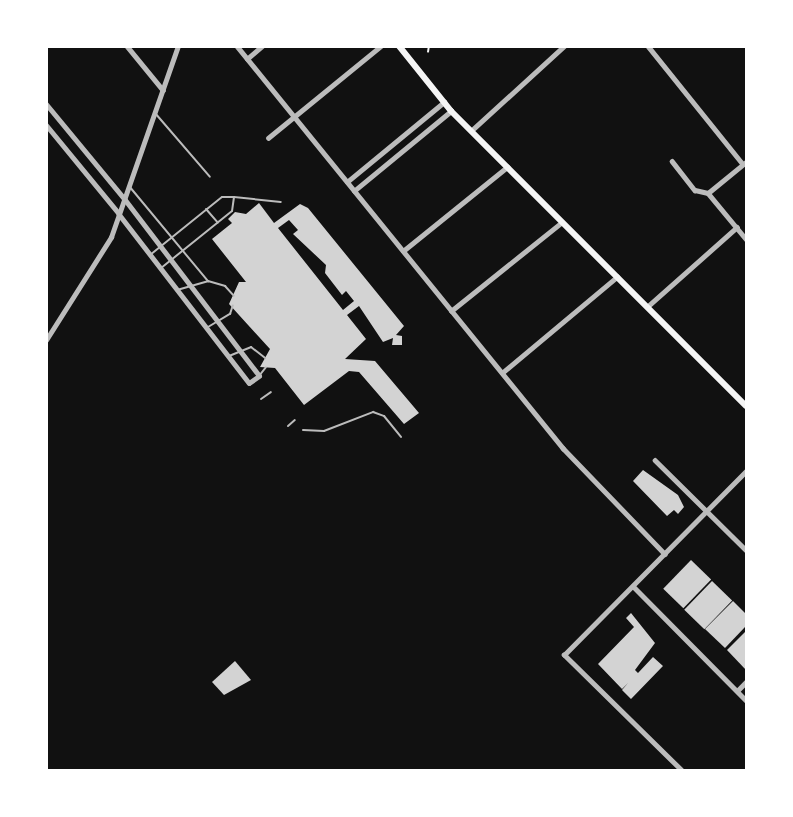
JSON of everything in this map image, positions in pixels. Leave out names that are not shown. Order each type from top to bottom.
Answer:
[{"type":"main road","points":[[399,46],[451,111],[747,406]]},
{"type":"street","points":[[127,46],[163,90]]},
{"type":"street","points":[[46,340],[97,264],[120,214],[177,46]]},
{"type":"street","points":[[237,46],[570,457],[665,554]]},
{"type":"street","points":[[247,59],[262,46]]},
{"type":"street","points":[[268,138],[381,46]]},
{"type":"street","points":[[471,131],[564,46]]},
{"type":"street","points":[[648,46],[745,163],[708,193]]},
{"type":"street","points":[[347,182],[444,102]]},
{"type":"street","points":[[46,104],[124,200],[259,376],[249,383],[120,214],[46,124]]},
{"type":"street","points":[[354,190],[451,111]]},
{"type":"street","points":[[672,161],[695,190],[708,193],[747,239]]},
{"type":"street","points":[[403,251],[507,166]]},
{"type":"street","points":[[451,311],[562,222]]},
{"type":"street","points":[[647,307],[737,227]]},
{"type":"street","points":[[502,373],[617,277]]},
{"type":"street","points":[[655,460],[747,550]]},
{"type":"street","points":[[681,771],[564,656],[747,471]]},
{"type":"street","points":[[633,586],[747,700]]},
{"type":"street","points":[[737,691],[747,682]]},
{"type":"lane","points":[[155,113],[210,177]]},
{"type":"lane","points":[[129,186],[208,281]]},
{"type":"lane","points":[[150,255],[222,197],[281,202]]},
{"type":"lane","points":[[161,268],[232,211],[234,197]]},
{"type":"lane","points":[[207,209],[218,223]]},
{"type":"lane","points":[[177,290],[188,284],[208,281],[225,286],[234,296]]},
{"type":"lane","points":[[206,328],[230,314],[233,304]]},
{"type":"lane","points":[[228,357],[238,350],[251,347],[265,358]]},
{"type":"lane","points":[[259,376],[266,368]]},
{"type":"lane","points":[[261,399],[271,392]]},
{"type":"lane","points":[[303,430],[324,432],[373,412],[384,416],[401,437]]},
{"type":"lane","points":[[288,426],[295,420]]},
{"type":"path","points":[[428,52],[429,46]]},
{"type":"building","points":[[259,203],[274,223],[300,204],[308,208],[404,326],[396,335],[402,336],[402,345],[392,345],[393,338],[383,342],[359,306],[347,315],[366,339],[345,359],[375,361],[419,413],[404,424],[359,372],[349,371],[304,405],[275,368],[260,367],[270,349],[229,304],[239,282],[246,282],[212,239],[232,223],[228,219],[235,212],[246,214]],"holes":[[[289,220],[298,230],[293,234],[326,265],[325,273],[342,295],[346,291],[354,301],[343,310],[278,228]]]},
{"type":"building","points":[[643,470],[678,495],[684,507],[678,514],[674,510],[667,516],[633,481]]},
{"type":"building","points":[[691,560],[711,579],[683,608],[663,589]]},
{"type":"building","points":[[712,581],[732,600],[704,629],[684,610]]},
{"type":"building","points":[[733,601],[746,614],[746,626],[725,648],[705,629]]},
{"type":"building","points":[[631,613],[655,643],[635,670],[638,673],[653,657],[663,666],[631,699],[622,690],[628,683],[622,689],[598,664],[634,627],[626,618]]},
{"type":"building","points":[[746,631],[746,670],[727,650]]},
{"type":"building","points":[[235,661],[251,680],[224,695],[212,682]]}]
